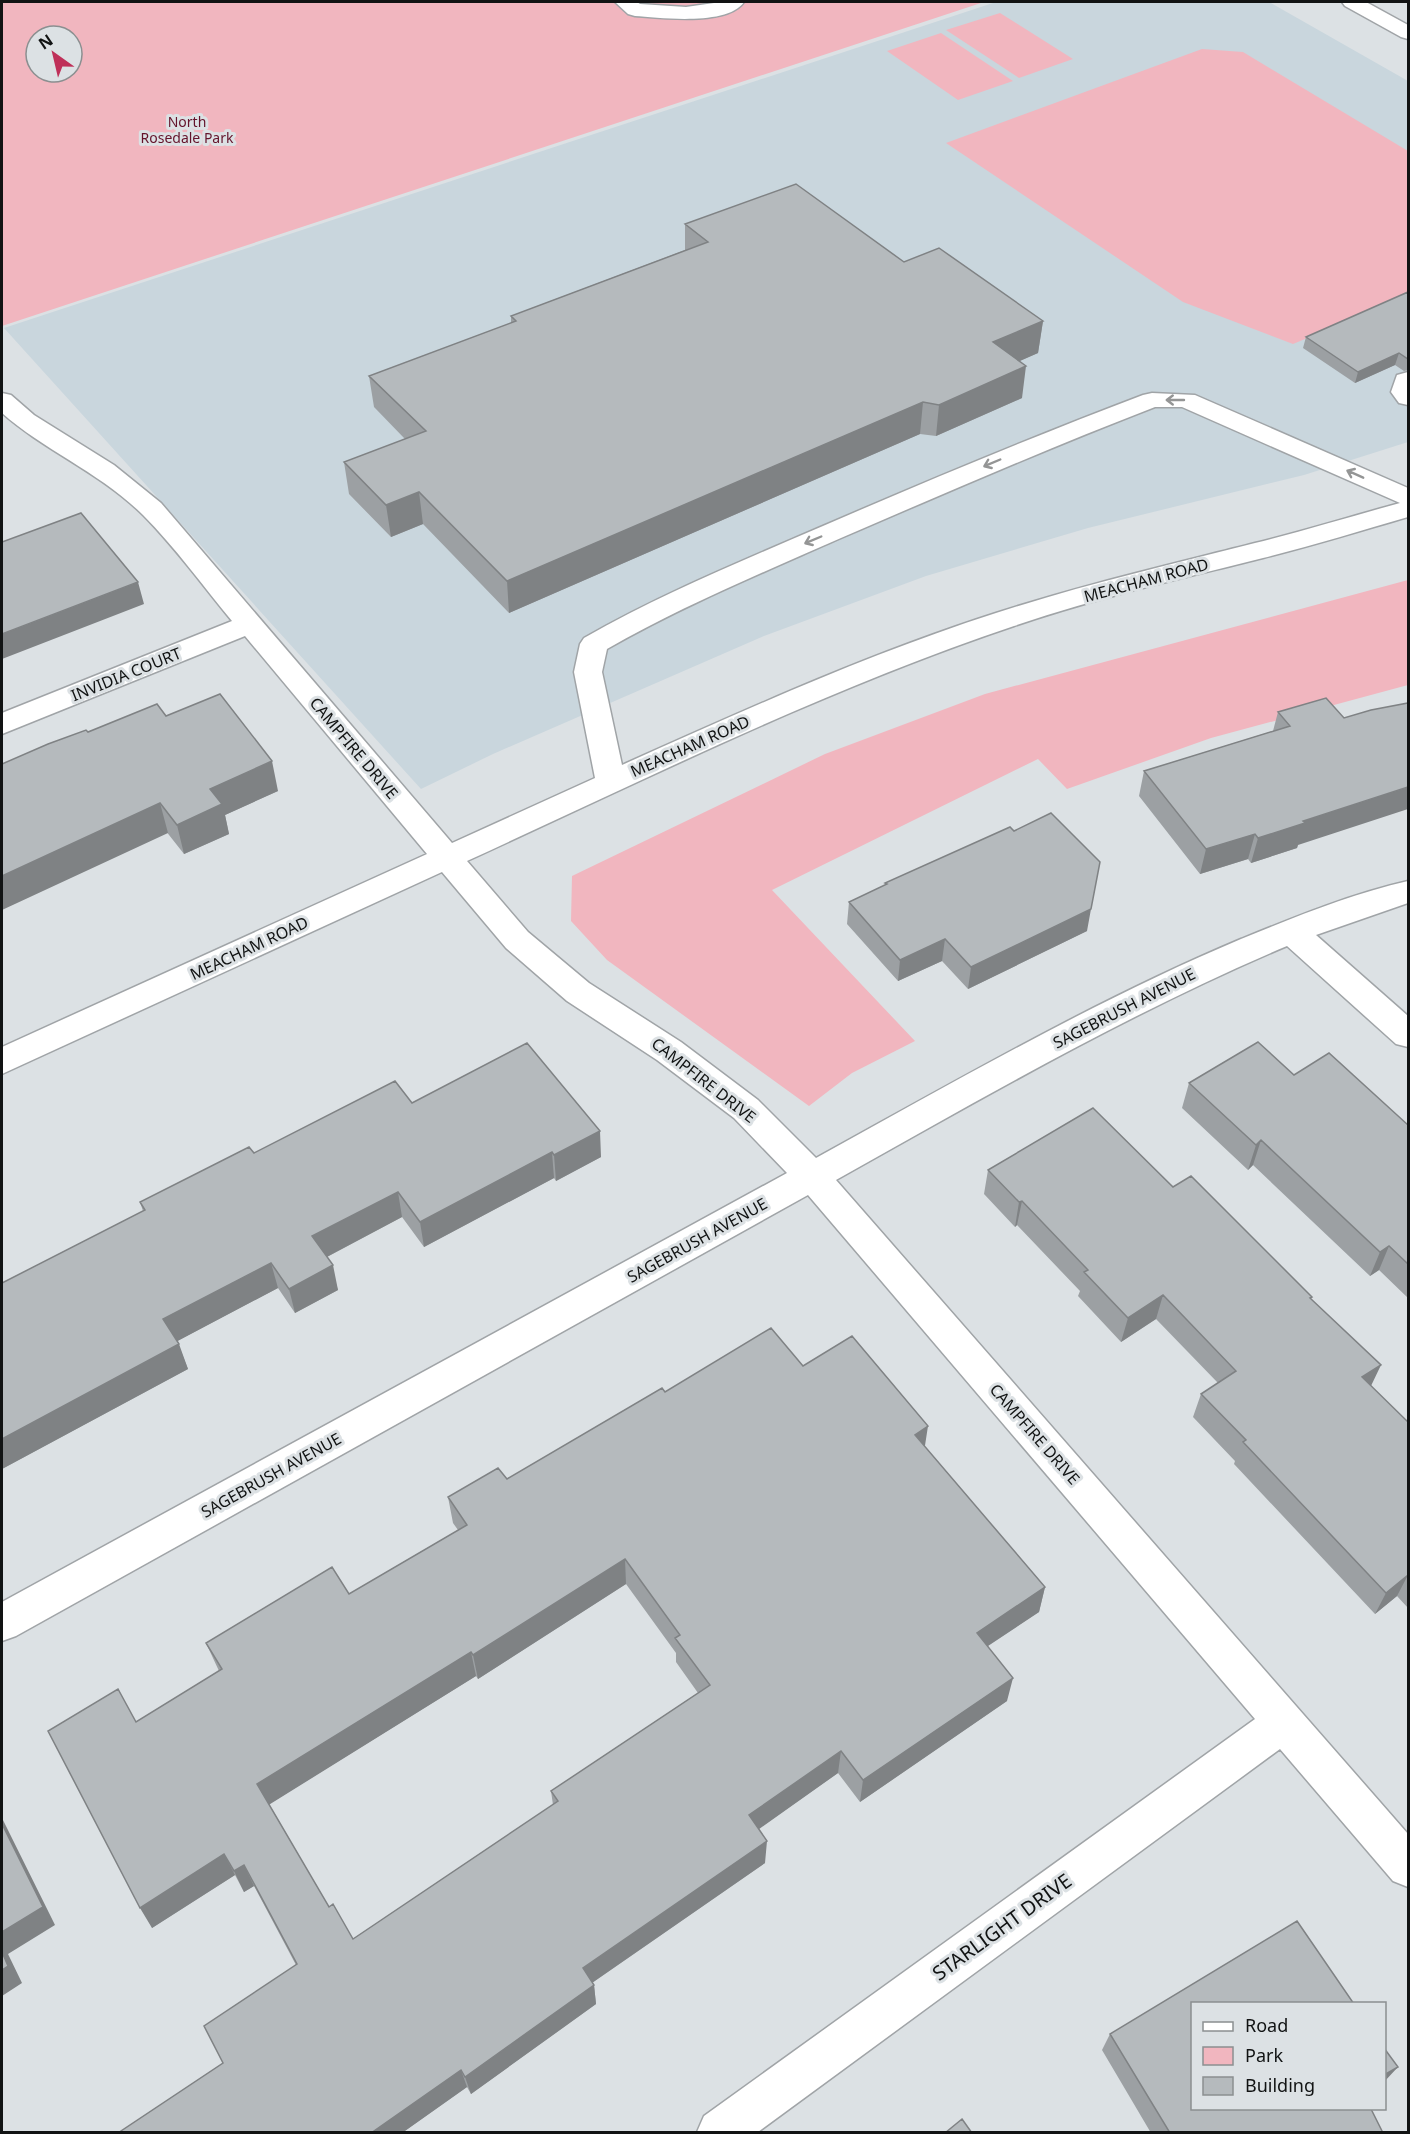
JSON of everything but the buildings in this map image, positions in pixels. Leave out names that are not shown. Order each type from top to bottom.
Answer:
[{"type":"street","points":[[625,2],[635,10],[686,13],[725,8],[734,2]]},
{"type":"street","points":[[1352,2],[1408,33]]},
{"type":"street","points":[[1408,378],[1403,392],[1408,398]]},
{"type":"street","name":"CAMPFIRE DRIVE","points":[[2,400],[26,420],[105,471],[152,509],[517,940],[578,992],[669,1051],[746,1109],[812,1176],[1408,1866]]},
{"type":"street","points":[[611,782],[588,672],[594,644],[638,619],[714,583],[1022,450],[1152,400],[1186,400],[1408,497]]},
{"type":"street","name":"MEACHAM ROAD","points":[[2,1061],[750,719],[880,664],[1006,619],[1132,582],[1262,550],[1408,509]]},
{"type":"street","name":"INVIDIA COURT","points":[[2,724],[250,624]]},
{"type":"street","name":"SAGEBRUSH AVENUE","points":[[2,1623],[1077,1030],[1176,979],[1291,931],[1408,892]]},
{"type":"street","points":[[1291,931],[1408,1035]]},
{"type":"street","name":"STARLIGHT DRIVE","points":[[720,2133],[1284,1722]]},
{"type":"shaded area","points":[[996,2],[1269,2],[1408,81],[1408,442],[1304,475],[1088,528],[926,576],[764,636],[493,754],[421,789],[4,328]]},
{"type":"green space","name":"North Rosedale Park","points":[[2,2],[984,2],[2,326]]},
{"type":"green space","points":[[1000,13],[1073,59],[1019,78],[946,30]]},
{"type":"green space","points":[[941,33],[1013,81],[958,100],[887,51]]},
{"type":"green space","points":[[1202,49],[1243,52],[1408,151],[1408,296],[1293,344],[1183,302],[946,143]]},
{"type":"green space","points":[[1408,580],[1408,685],[1211,738],[1067,789],[1038,759],[772,890],[915,1041],[852,1073],[809,1106],[607,960],[571,921],[572,876],[825,754],[985,694]]}]
